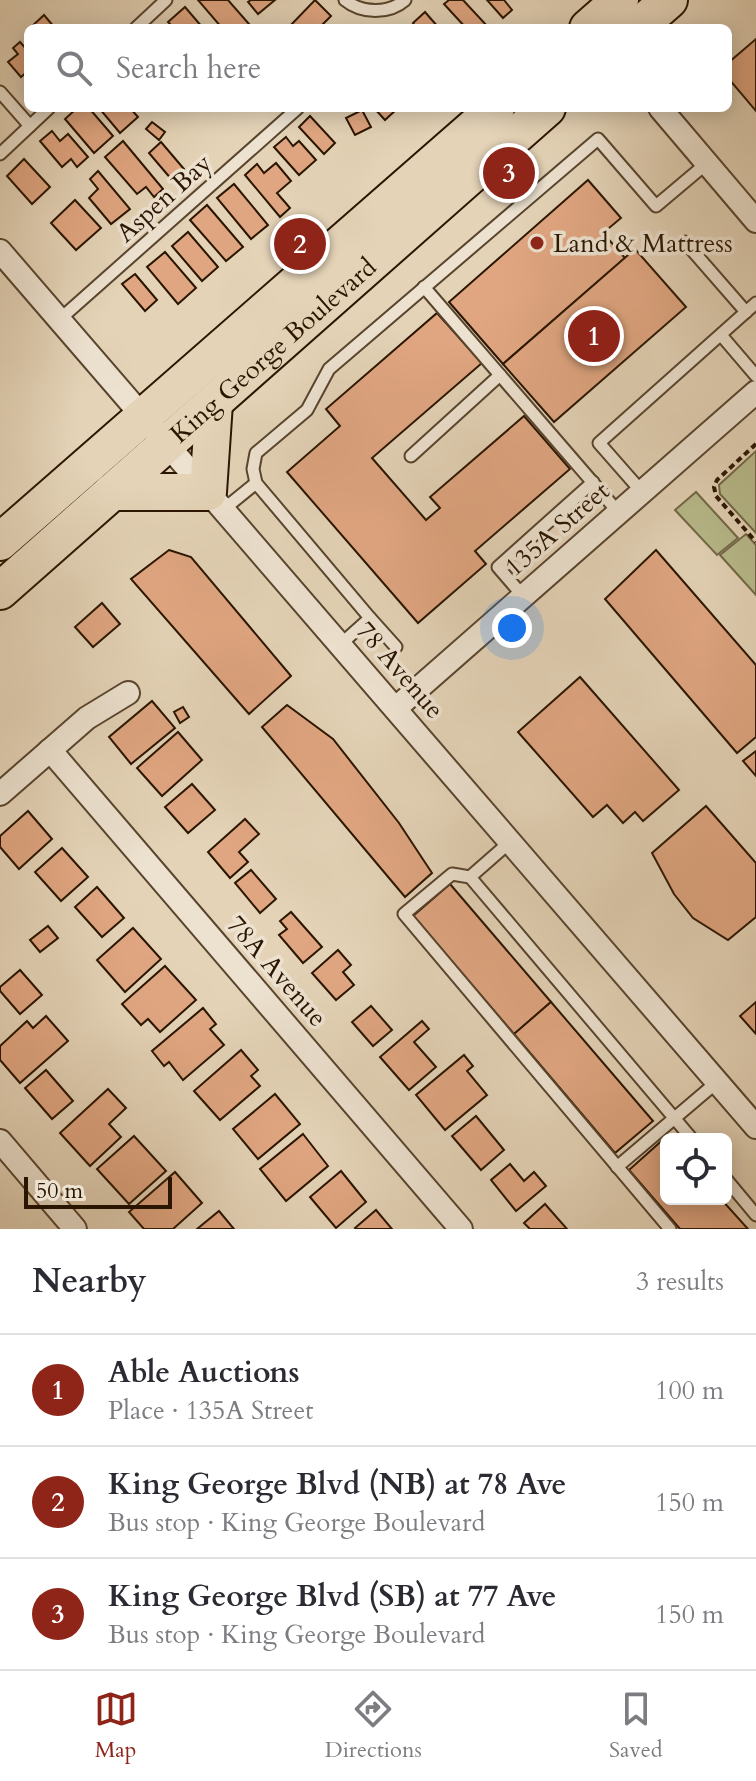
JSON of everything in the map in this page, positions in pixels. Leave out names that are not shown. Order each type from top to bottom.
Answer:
[{"type":"main road","points":[[593,24],[620,0]]},
{"type":"main road","points":[[642,24],[669,0]]},
{"type":"main road","name":"King George Boulevard","points":[[0,542],[491,112]]},
{"type":"main road","name":"King George Boulevard","points":[[0,591],[542,112]]},
{"type":"main road","points":[[112,492],[216,500],[214,403]]},
{"type":"street","points":[[621,24],[630,0]]},
{"type":"street","points":[[663,112],[756,221]]},
{"type":"street","name":"78 Avenue","points":[[0,251],[756,1127]]},
{"type":"street","name":"135A Street","points":[[396,708],[756,392]]},
{"type":"street","points":[[0,794],[87,718],[128,693]]},
{"type":"street","name":"78A Avenue","points":[[50,750],[461,1229]]},
{"type":"street","points":[[0,1141],[75,1229]]},
{"type":"lane","points":[[140,24],[166,0]]},
{"type":"lane","points":[[345,0],[373,11],[399,6],[405,0]]},
{"type":"lane","points":[[0,92],[30,126]]},
{"type":"lane","points":[[0,154],[45,112]]},
{"type":"lane","name":"Aspen Bay","points":[[59,320],[293,112]]},
{"type":"lane","points":[[396,647],[256,483],[253,469],[256,453],[307,410],[329,369],[598,139],[656,206],[707,163]]},
{"type":"lane","points":[[685,242],[746,312]]},
{"type":"lane","points":[[424,287],[619,513]]},
{"type":"lane","points":[[642,492],[599,443],[756,303]]},
{"type":"lane","points":[[721,335],[756,376]]},
{"type":"lane","points":[[411,456],[500,375]]},
{"type":"lane","points":[[523,596],[498,567],[593,482]]},
{"type":"lane","points":[[216,500],[256,483]]},
{"type":"lane","points":[[341,644],[370,618]]},
{"type":"lane","points":[[470,877],[510,842]]},
{"type":"lane","points":[[670,1229],[404,914],[452,874],[470,877],[687,1133]]},
{"type":"lane","points":[[617,1167],[717,1082]]},
{"type":"lane","points":[[732,1186],[756,1215]]},
{"type":"path","points":[[756,444],[717,480],[714,487],[716,496],[756,542]]},
{"type":"green space","points":[[756,451],[756,533],[720,494],[719,485]]},
{"type":"green space","points":[[696,492],[738,538],[717,555],[675,510]]},
{"type":"green space","points":[[746,534],[756,545],[756,595],[720,555]]},
{"type":"building","points":[[198,0],[228,0],[249,24],[219,24]]},
{"type":"building","points":[[275,0],[258,14],[248,2]]},
{"type":"building","points":[[315,0],[331,16],[323,24],[292,24]]},
{"type":"building","points":[[449,0],[463,0],[485,24],[462,24],[444,4]]},
{"type":"building","points":[[487,0],[504,0],[512,10],[503,18]]},
{"type":"building","points":[[185,7],[200,24],[170,24],[168,22]]},
{"type":"building","points":[[425,12],[436,24],[414,24]]},
{"type":"building","points":[[44,15],[52,24],[34,24]]},
{"type":"building","points":[[756,39],[756,111],[732,83],[732,60]]},
{"type":"building","points":[[20,42],[24,46],[24,74],[21,77],[8,62],[18,54],[13,48]]},
{"type":"building","points":[[73,112],[92,112],[113,136],[94,153],[65,119]]},
{"type":"building","points":[[102,112],[134,112],[138,117],[120,133]]},
{"type":"building","points":[[363,112],[371,127],[355,135],[346,118]]},
{"type":"building","points":[[378,112],[394,112],[385,120]]},
{"type":"building","points":[[310,116],[335,143],[324,154],[299,127]]},
{"type":"building","points":[[152,122],[165,132],[159,140],[146,129]]},
{"type":"building","points":[[52,131],[60,141],[68,134],[88,157],[77,167],[71,159],[62,167],[40,141]]},
{"type":"building","points":[[286,137],[293,146],[299,141],[316,160],[299,175],[274,147]]},
{"type":"building","points":[[123,141],[163,189],[154,197],[146,187],[137,194],[105,157]]},
{"type":"building","points":[[161,142],[184,169],[172,180],[149,153]]},
{"type":"building","points":[[24,159],[50,187],[32,204],[7,176]]},
{"type":"building","points":[[276,163],[291,181],[277,193],[290,208],[280,217],[245,175],[257,164],[264,173]]},
{"type":"building","points":[[98,171],[130,209],[111,224],[89,198],[98,189],[90,179]]},
{"type":"building","points":[[588,180],[621,218],[603,233],[625,258],[503,364],[449,302]]},
{"type":"building","points":[[234,184],[268,225],[251,239],[217,198]]},
{"type":"building","points":[[75,200],[101,228],[76,250],[51,223]]},
{"type":"building","points":[[207,205],[243,247],[226,261],[190,220]]},
{"type":"building","points":[[188,232],[218,267],[202,281],[172,246]]},
{"type":"building","points":[[635,249],[686,307],[554,422],[503,364]]},
{"type":"building","points":[[165,252],[196,288],[178,304],[147,267]]},
{"type":"building","points":[[135,274],[157,300],[145,311],[122,284]]},
{"type":"building","points":[[437,313],[482,363],[372,458],[426,520],[440,508],[430,497],[524,416],[570,469],[475,551],[486,564],[418,623],[287,472],[340,426],[326,409]]},
{"type":"building","points":[[169,550],[191,557],[291,676],[249,714],[131,579]]},
{"type":"building","points":[[656,550],[756,665],[756,737],[737,753],[605,599]]},
{"type":"building","points":[[102,603],[120,624],[93,647],[75,627]]},
{"type":"building","points":[[580,677],[679,790],[643,821],[635,812],[623,823],[607,805],[593,817],[518,732]]},
{"type":"building","points":[[152,701],[175,728],[131,764],[109,737]]},
{"type":"building","points":[[287,705],[333,739],[399,823],[432,873],[405,897],[262,727]]},
{"type":"building","points":[[183,707],[189,717],[180,723],[174,712]]},
{"type":"building","points":[[178,732],[202,760],[162,796],[137,768]]},
{"type":"building","points":[[756,751],[756,776],[743,761]]},
{"type":"building","points":[[192,784],[215,810],[188,833],[165,807]]},
{"type":"building","points":[[706,806],[756,863],[756,917],[728,940],[693,918],[674,894],[652,853]]},
{"type":"building","points":[[28,811],[52,839],[19,869],[0,847],[0,836]]},
{"type":"building","points":[[245,819],[259,834],[239,852],[248,862],[230,878],[208,852]]},
{"type":"building","points":[[62,848],[88,877],[61,901],[35,872]]},
{"type":"building","points":[[251,870],[276,899],[260,913],[235,883]]},
{"type":"building","points":[[450,884],[551,1002],[514,1034],[413,916]]},
{"type":"building","points":[[97,887],[124,918],[102,937],[75,907]]},
{"type":"building","points":[[291,912],[322,947],[303,963],[279,935],[287,929],[280,921]]},
{"type":"building","points":[[48,926],[58,938],[40,952],[30,940]]},
{"type":"building","points":[[133,928],[161,959],[125,992],[97,960]]},
{"type":"building","points":[[338,950],[351,965],[343,972],[354,985],[336,1000],[312,973]]},
{"type":"building","points":[[165,966],[196,1000],[160,1032],[148,1019],[141,1025],[122,1004]]},
{"type":"building","points":[[20,970],[42,995],[20,1014],[0,987]]},
{"type":"building","points":[[551,1002],[653,1121],[615,1153],[514,1034]]},
{"type":"building","points":[[756,1002],[756,1034],[740,1016]]},
{"type":"building","points":[[371,1006],[392,1030],[373,1046],[352,1022]]},
{"type":"building","points":[[203,1008],[216,1024],[210,1029],[224,1045],[183,1080],[169,1062],[164,1066],[152,1051]]},
{"type":"building","points":[[46,1016],[68,1041],[20,1083],[0,1060],[0,1046],[27,1021],[33,1028]]},
{"type":"building","points":[[422,1021],[429,1029],[414,1042],[436,1067],[409,1090],[380,1057]]},
{"type":"building","points":[[241,1050],[258,1070],[251,1076],[260,1086],[220,1120],[194,1091]]},
{"type":"building","points":[[464,1055],[473,1066],[467,1071],[487,1095],[445,1130],[416,1095]]},
{"type":"building","points":[[46,1070],[73,1101],[52,1119],[25,1088]]},
{"type":"building","points":[[108,1089],[126,1108],[109,1124],[121,1137],[90,1166],[60,1133]]},
{"type":"building","points":[[275,1094],[300,1124],[258,1159],[233,1129]]},
{"type":"building","points":[[476,1116],[504,1150],[481,1170],[452,1136]]},
{"type":"building","points":[[303,1134],[328,1166],[286,1201],[260,1169]]},
{"type":"building","points":[[134,1136],[166,1171],[129,1204],[97,1169]]},
{"type":"building","points":[[660,1142],[660,1205],[726,1205],[748,1229],[680,1229],[629,1170]]},
{"type":"building","points":[[510,1164],[524,1181],[534,1172],[546,1186],[516,1211],[491,1180]]},
{"type":"building","points":[[341,1171],[366,1202],[336,1228],[310,1197]]},
{"type":"building","points":[[175,1172],[202,1203],[173,1229],[144,1229],[129,1212]]},
{"type":"building","points":[[545,1204],[567,1229],[530,1229],[524,1223]]},
{"type":"building","points":[[376,1210],[392,1229],[355,1228]]},
{"type":"building","points":[[219,1211],[234,1229],[197,1229]]},
{"type":"place","name":"King George Blvd (SB) at 77 Ave","points":[[509,173]]},
{"type":"place","name":"Land & Mattress","points":[[537,243]]},
{"type":"place","name":"King George Blvd (NB) at 78 Ave","points":[[300,244]]},
{"type":"place","name":"Able Auctions","points":[[594,336]]}]
